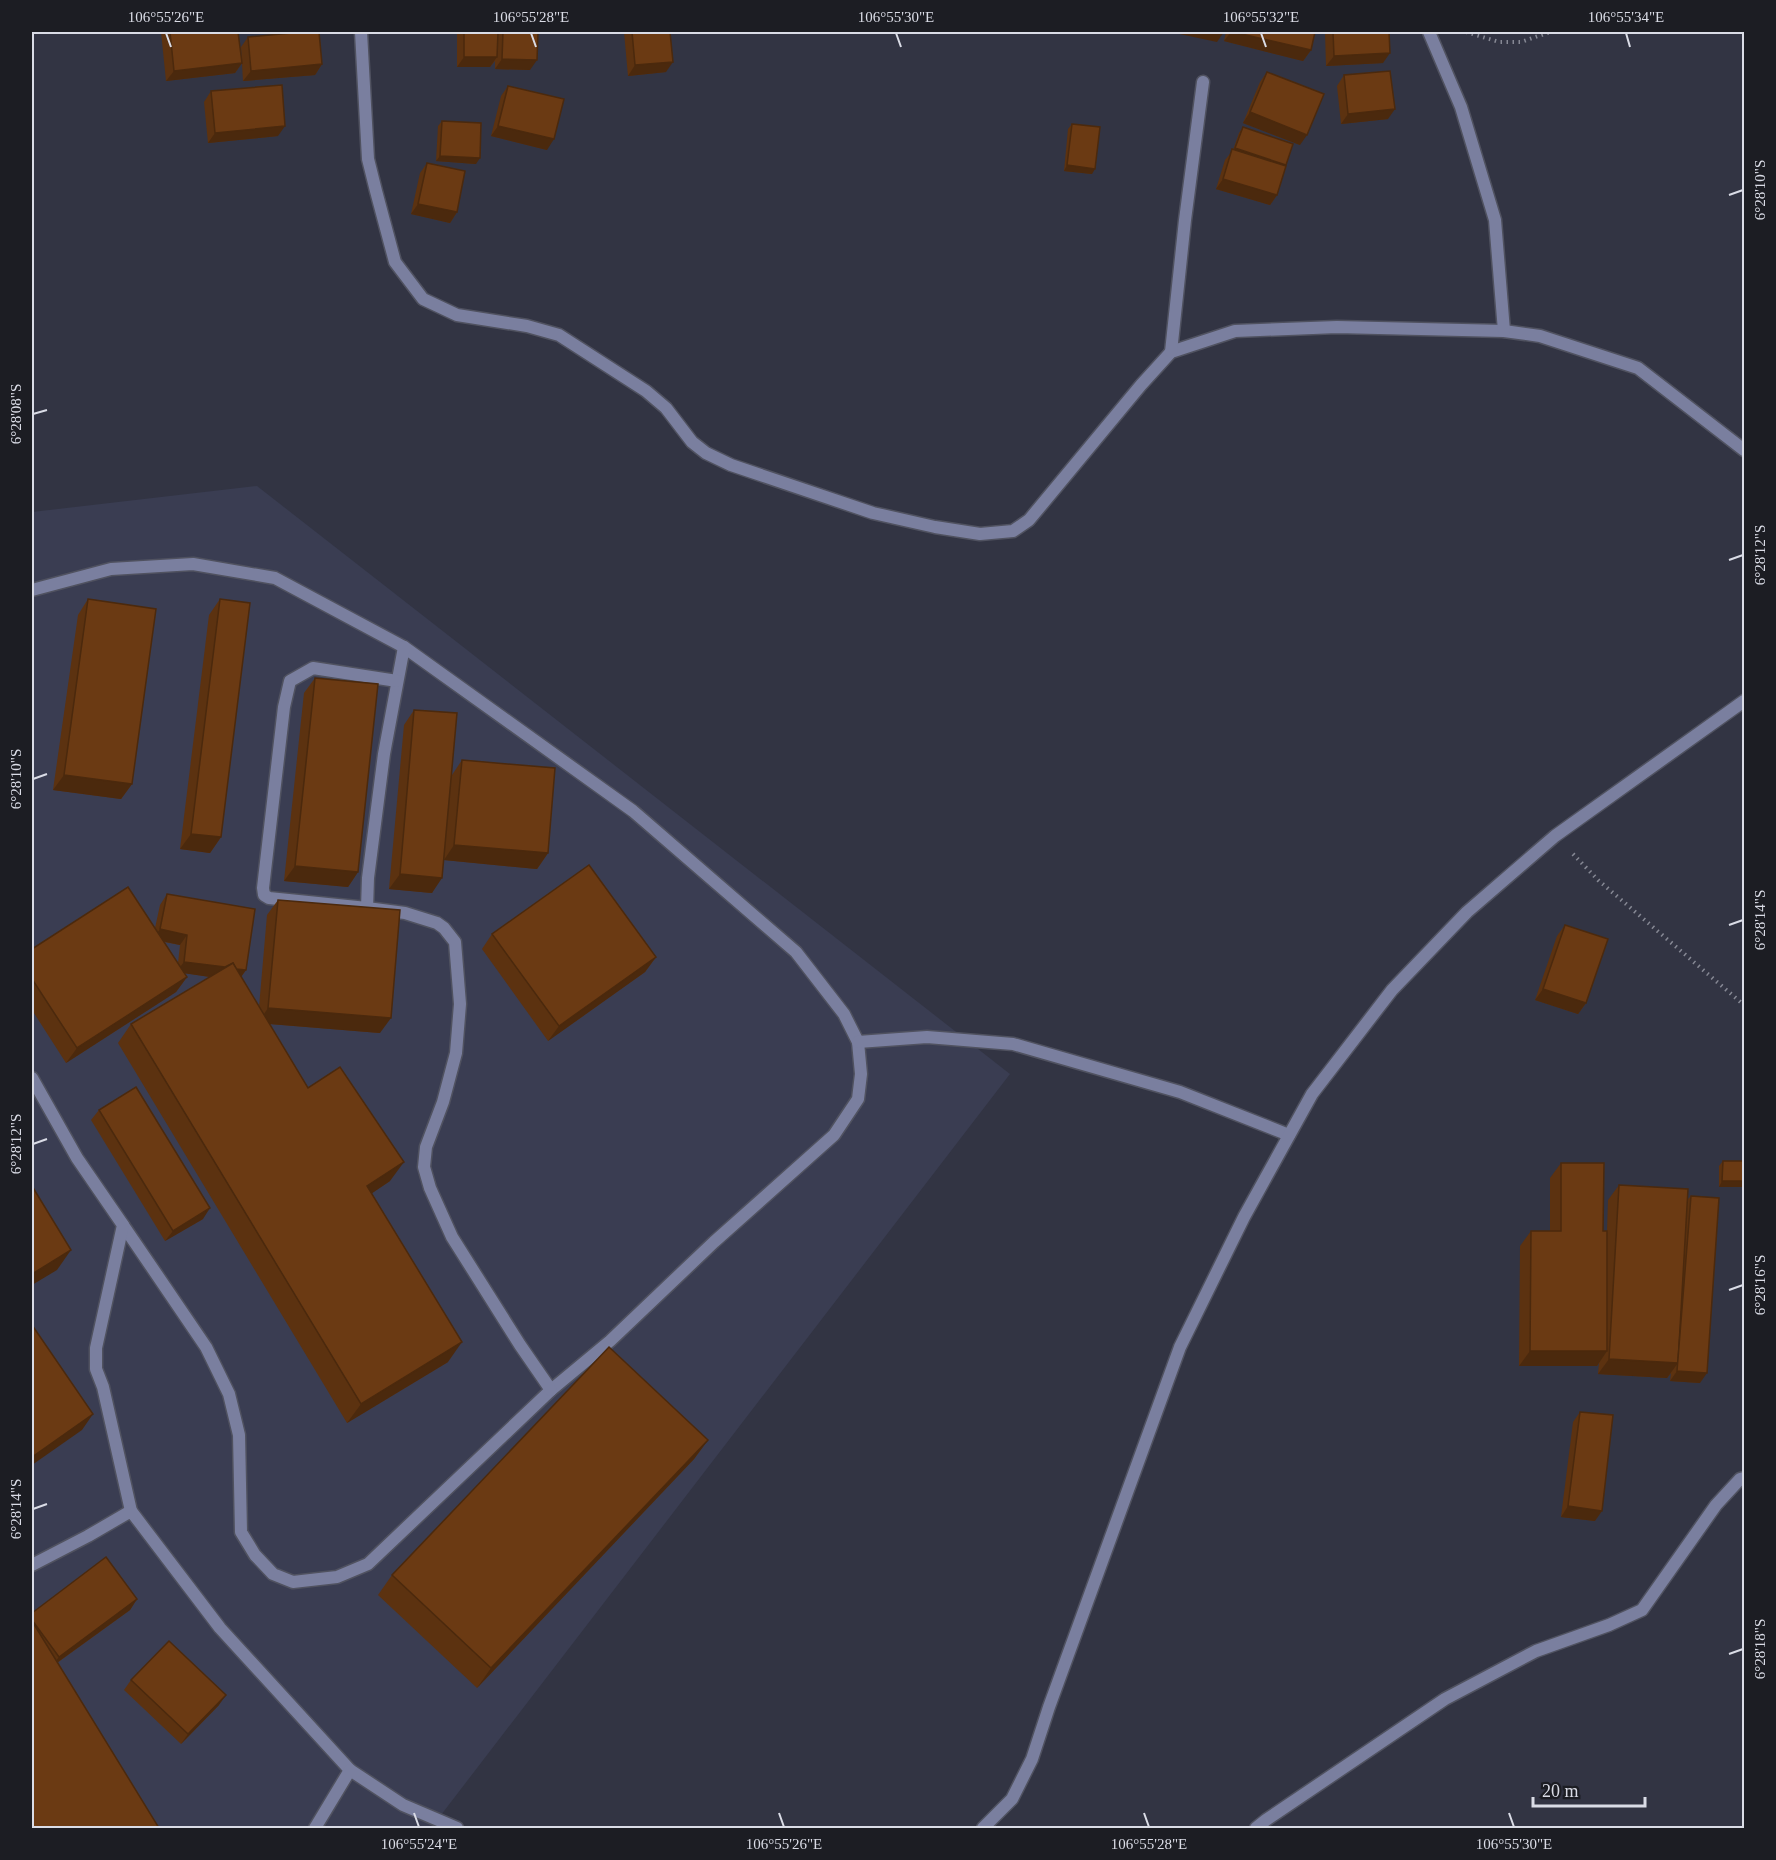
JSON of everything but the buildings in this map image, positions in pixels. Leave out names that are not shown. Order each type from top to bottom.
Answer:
[{"type":"street","points":[[361,32],[369,159],[376,191],[395,262],[423,299],[457,315],[527,326],[559,335],[646,391],[666,408],[692,442],[706,453],[731,465],[873,513],[980,534],[1013,531],[1029,520],[1171,352],[1235,331],[1337,327],[1504,331],[1540,336],[1638,368],[1744,450]]},
{"type":"street","points":[[1429,32],[1461,107],[1495,220],[1504,331]]},
{"type":"street","points":[[1171,352],[1203,82]]},
{"type":"street","points":[[32,590],[111,569],[193,564],[275,578],[404,647],[633,811],[796,952],[844,1014],[858,1042],[861,1074],[858,1099],[834,1135],[714,1242],[610,1341],[551,1390],[368,1564],[337,1577],[293,1582],[273,1574],[255,1556],[241,1532],[239,1435],[229,1394],[206,1347],[77,1158],[32,1078]]},
{"type":"street","points":[[367,908],[368,878],[384,754],[404,647]]},
{"type":"street","points":[[397,681],[313,668],[290,681],[284,707],[262,888],[264,895],[269,898],[405,913],[437,923],[444,928],[454,942],[460,1004],[456,1053],[426,1147],[424,1167],[430,1188],[452,1237],[551,1390]]},
{"type":"street","points":[[983,1828],[1012,1799],[1032,1759],[1180,1347],[1244,1217],[1312,1094],[1392,990],[1467,912],[1555,836],[1744,701]]},
{"type":"street","points":[[858,1042],[927,1037],[1013,1044],[1180,1092],[1288,1135]]},
{"type":"street","points":[[123,1226],[96,1348],[96,1369],[103,1387],[131,1511],[220,1629],[350,1770],[404,1805],[457,1828]]},
{"type":"street","points":[[1256,1828],[1445,1699],[1536,1651],[1609,1626],[1642,1610],[1716,1505],[1740,1479],[1744,1478]]},
{"type":"street","points":[[32,1565],[131,1511]]},
{"type":"street","points":[[315,1828],[350,1770]]},
{"type":"path","points":[[1466,32],[1498,42],[1521,42],[1550,32]]},
{"type":"path","points":[[1555,836],[1598,880],[1744,1005]]},
{"type":"shaded area","points":[[257,486],[1010,1074],[431,1828],[32,1828],[32,512]]}]
